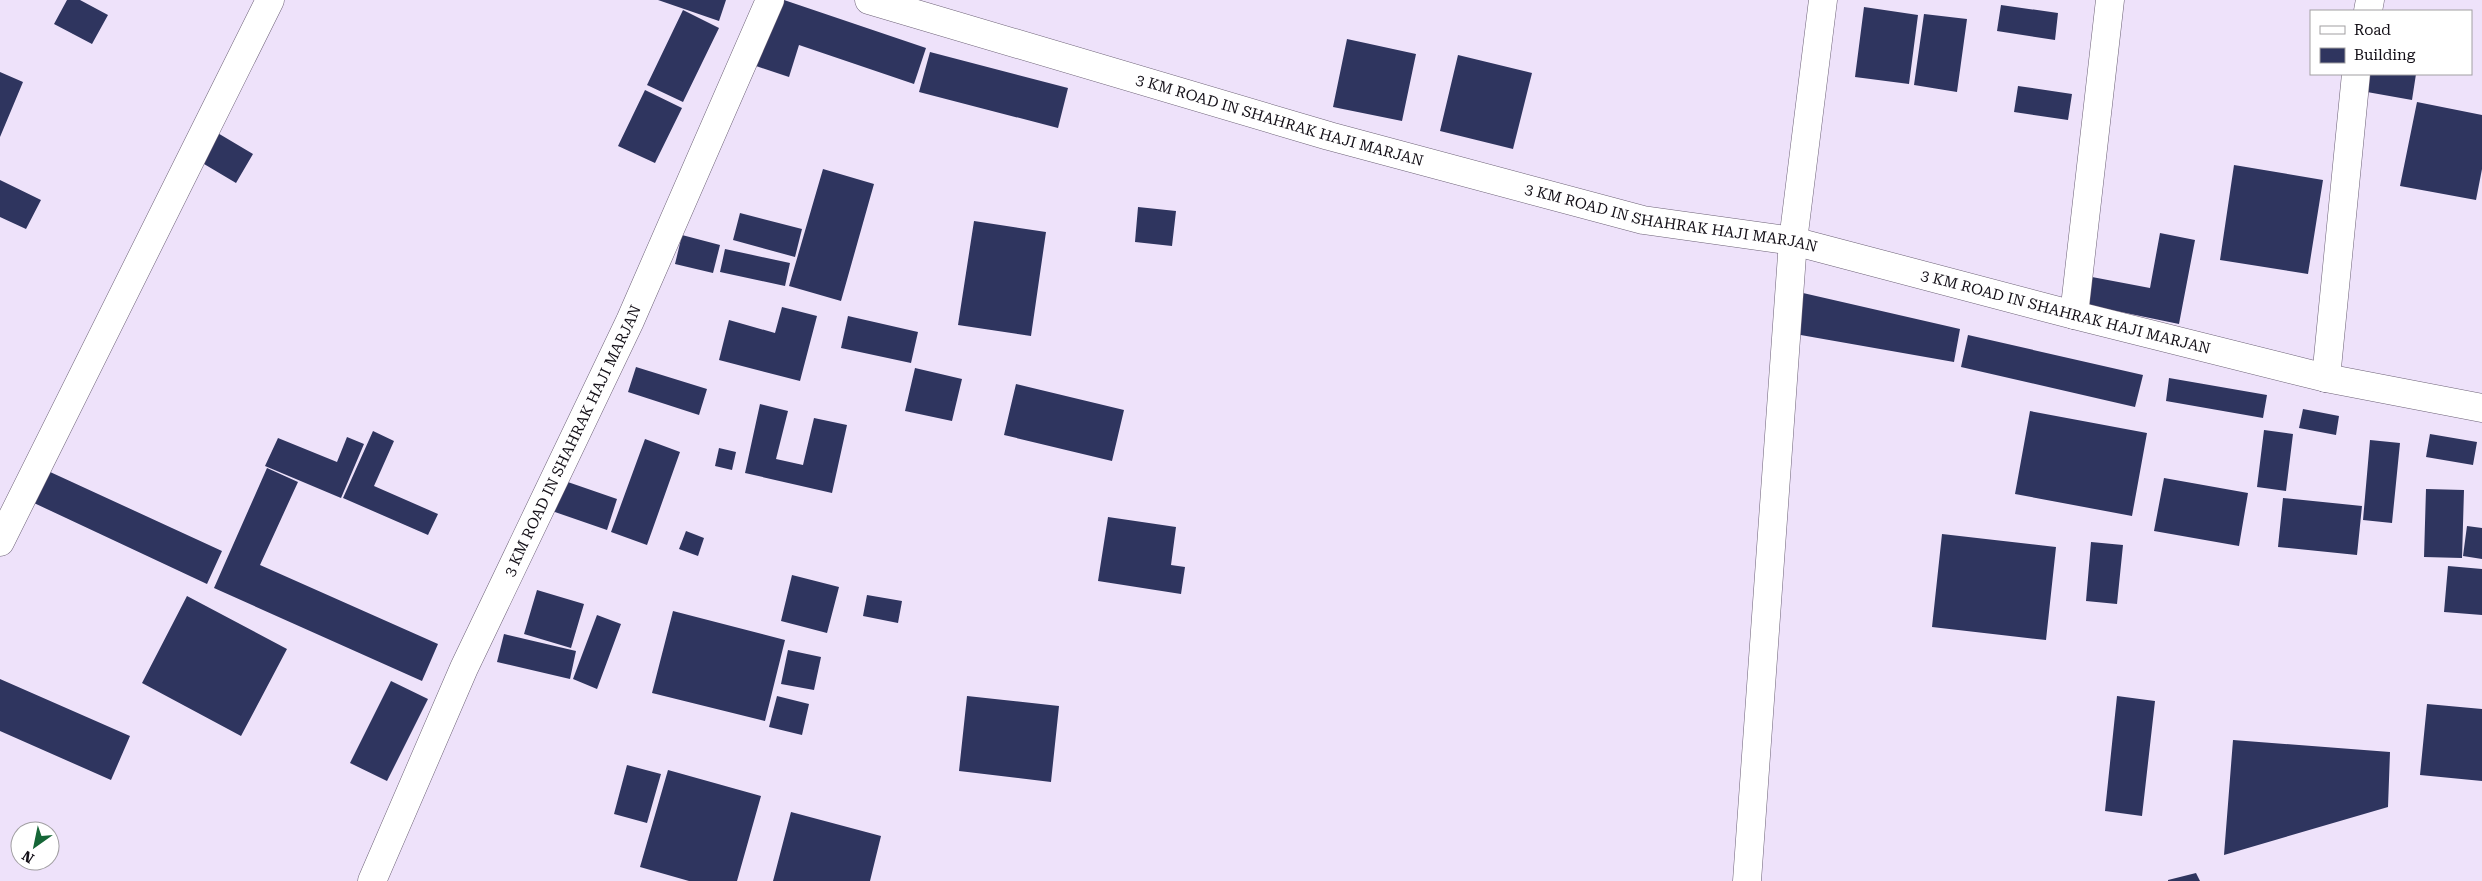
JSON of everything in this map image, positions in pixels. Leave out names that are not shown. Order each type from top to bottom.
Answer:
[{"type":"street","points":[[0,542],[270,0]]},
{"type":"street","name":"3 KM ROAD IN SHAHRAK HAJI MARJAN","points":[[372,881],[464,668],[630,321],[770,0]]},
{"type":"street","name":"3 KM ROAD IN SHAHRAK HAJI MARJAN","points":[[869,0],[1329,136],[1643,220],[1793,240],[2074,315],[2326,378],[2482,408]]},
{"type":"street","points":[[1747,881],[1793,240],[1823,0]]},
{"type":"street","points":[[2074,315],[2110,0]]},
{"type":"street","points":[[2326,378],[2356,75]]},
{"type":"building","points":[[67,0],[80,0],[108,15],[92,44],[54,24]]},
{"type":"building","points":[[658,0],[726,0],[719,21]]},
{"type":"building","points":[[778,0],[784,0],[926,48],[914,84],[799,45],[789,77],[756,66]]},
{"type":"building","points":[[2001,5],[2058,13],[2055,40],[1997,31]]},
{"type":"building","points":[[1864,7],[1918,15],[1909,84],[1855,77]]},
{"type":"building","points":[[683,10],[719,28],[683,102],[647,85]]},
{"type":"building","points":[[1924,14],[1967,19],[1957,92],[1914,85]]},
{"type":"building","points":[[1347,39],[1416,54],[1402,121],[1333,107]]},
{"type":"building","points":[[930,52],[1068,88],[1058,128],[919,92]]},
{"type":"building","points":[[1458,55],[1532,73],[1513,149],[1440,131]]},
{"type":"building","points":[[0,72],[23,82],[0,137]]},
{"type":"building","points":[[2370,75],[2416,75],[2412,100],[2367,92]]},
{"type":"building","points":[[2018,86],[2072,94],[2068,120],[2014,112]]},
{"type":"building","points":[[645,90],[682,108],[655,163],[618,146]]},
{"type":"building","points":[[2417,102],[2482,115],[2482,169],[2476,200],[2400,186]]},
{"type":"building","points":[[216,132],[253,154],[236,183],[199,161]]},
{"type":"building","points":[[2234,165],[2323,180],[2308,274],[2220,260]]},
{"type":"building","points":[[823,169],[874,184],[841,301],[789,286]]},
{"type":"building","points":[[0,180],[41,200],[26,229],[0,217]]},
{"type":"building","points":[[1138,207],[1176,211],[1172,246],[1135,242]]},
{"type":"building","points":[[740,213],[802,229],[795,257],[733,240]]},
{"type":"building","points":[[974,221],[1046,232],[1031,336],[958,325]]},
{"type":"building","points":[[2160,233],[2195,240],[2179,324],[2087,305],[2092,277],[2150,288]]},
{"type":"building","points":[[682,235],[720,245],[713,273],[675,264]]},
{"type":"building","points":[[725,249],[790,263],[785,286],[720,272]]},
{"type":"building","points":[[1803,293],[1960,329],[1954,362],[1795,334]]},
{"type":"building","points":[[782,307],[817,316],[800,381],[719,360],[729,320],[775,333]]},
{"type":"building","points":[[848,316],[918,332],[911,363],[841,348]]},
{"type":"building","points":[[1968,335],[2143,375],[2135,407],[1961,367]]},
{"type":"building","points":[[636,367],[707,389],[699,415],[628,392]]},
{"type":"building","points":[[915,368],[962,379],[952,421],[905,411]]},
{"type":"building","points":[[2169,378],[2267,395],[2263,418],[2166,401]]},
{"type":"building","points":[[1016,384],[1124,410],[1112,461],[1004,435]]},
{"type":"building","points":[[760,404],[788,411],[776,459],[803,465],[814,418],[847,425],[832,493],[745,473]]},
{"type":"building","points":[[2303,409],[2339,416],[2336,435],[2299,428]]},
{"type":"building","points":[[2030,411],[2147,433],[2132,516],[2015,494]]},
{"type":"building","points":[[2264,430],[2293,434],[2286,491],[2257,487]]},
{"type":"building","points":[[373,431],[394,441],[374,486],[438,514],[428,535],[343,498]]},
{"type":"building","points":[[2430,434],[2477,442],[2473,465],[2426,457]]},
{"type":"building","points":[[347,437],[364,444],[341,498],[265,466],[278,438],[337,462]]},
{"type":"building","points":[[645,439],[680,452],[647,545],[611,532]]},
{"type":"building","points":[[2370,440],[2400,443],[2392,523],[2363,520]]},
{"type":"building","points":[[719,448],[736,452],[732,470],[715,466]]},
{"type":"building","points":[[267,468],[298,482],[260,565],[438,644],[422,681],[214,588]]},
{"type":"building","points":[[48,471],[222,551],[207,584],[34,503]]},
{"type":"building","points":[[2164,478],[2248,493],[2239,546],[2154,531]]},
{"type":"building","points":[[562,480],[617,499],[607,530],[552,511]]},
{"type":"building","points":[[2426,489],[2464,490],[2462,558],[2424,557]]},
{"type":"building","points":[[2283,498],[2362,506],[2357,555],[2278,547]]},
{"type":"building","points":[[1108,517],[1176,527],[1171,565],[1185,567],[1181,594],[1098,581]]},
{"type":"building","points":[[2467,526],[2482,528],[2482,559],[2463,556]]},
{"type":"building","points":[[686,531],[704,538],[698,556],[679,549]]},
{"type":"building","points":[[1942,534],[2056,547],[2046,640],[1932,627]]},
{"type":"building","points":[[2091,542],[2123,545],[2117,604],[2086,601]]},
{"type":"building","points":[[2448,566],[2482,569],[2482,615],[2444,612]]},
{"type":"building","points":[[792,575],[839,587],[827,633],[781,621]]},
{"type":"building","points":[[537,590],[584,604],[571,648],[524,634]]},
{"type":"building","points":[[867,595],[902,601],[898,623],[863,616]]},
{"type":"building","points":[[187,596],[287,649],[241,736],[142,683]]},
{"type":"building","points":[[673,611],[785,640],[765,721],[652,693]]},
{"type":"building","points":[[597,615],[621,624],[597,689],[573,679]]},
{"type":"building","points":[[504,634],[576,651],[570,679],[497,662]]},
{"type":"building","points":[[788,650],[821,657],[814,690],[781,684]]},
{"type":"building","points":[[0,679],[130,736],[111,780],[0,731]]},
{"type":"building","points":[[391,681],[428,699],[387,781],[350,763]]},
{"type":"building","points":[[777,696],[809,704],[802,735],[769,727]]},
{"type":"building","points":[[967,696],[1059,706],[1051,782],[959,771]]},
{"type":"building","points":[[2117,696],[2155,701],[2142,816],[2105,811]]},
{"type":"building","points":[[2427,704],[2482,709],[2482,781],[2420,775]]},
{"type":"building","points":[[2233,740],[2390,752],[2388,807],[2224,855]]},
{"type":"building","points":[[627,765],[661,774],[647,823],[614,814]]},
{"type":"building","points":[[668,770],[761,796],[737,881],[689,881],[640,867]]},
{"type":"building","points":[[791,812],[881,836],[870,881],[773,881]]},
{"type":"building","points":[[2196,873],[2200,881],[2168,881],[2168,880]]}]
